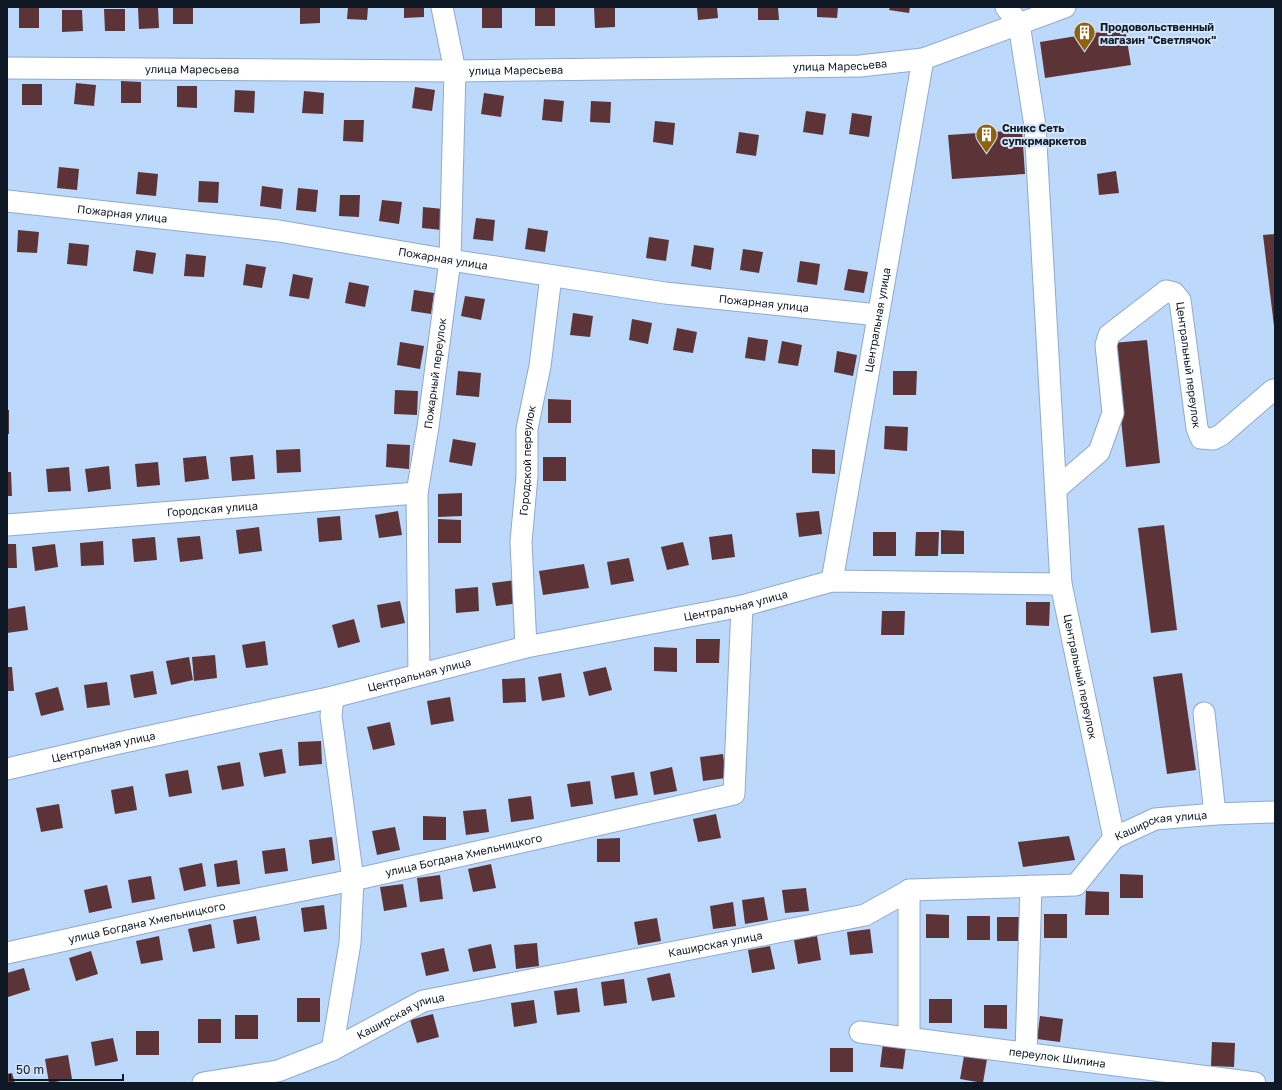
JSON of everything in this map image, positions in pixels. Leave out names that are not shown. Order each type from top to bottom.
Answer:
[{"type":"street","name":"Пожарный переулок","points":[[419,674],[417,493],[428,427],[450,260],[455,71],[442,7]]},
{"type":"street","points":[[1006,7],[1019,24]]},
{"type":"street","name":"улица Маресьева","points":[[7,68],[455,71],[860,66],[923,59],[1066,7]]},
{"type":"street","name":"Центральный переулок","points":[[1019,24],[1035,126],[1061,584],[1114,838]]},
{"type":"street","name":"Центральная улица","points":[[832,581],[923,59]]},
{"type":"street","name":"Пожарная улица","points":[[7,201],[279,231],[450,260],[665,293],[878,315]]},
{"type":"street","name":"Городской переулок","points":[[526,647],[521,542],[527,476],[527,429],[540,366],[551,276]]},
{"type":"street","name":"Центральный переулок","points":[[1056,489],[1099,452],[1113,414],[1106,345],[1109,335],[1166,291],[1174,293],[1180,300],[1197,428],[1200,438],[1213,439],[1221,435],[1274,396]]},
{"type":"street","name":"Городская улица","points":[[7,525],[417,493]]},
{"type":"street","name":"Центральная улица","points":[[7,770],[333,697],[526,647],[742,606],[832,581],[1061,584]]},
{"type":"street","name":"улица Богдана Хмельницкого","points":[[7,953],[183,914],[353,880],[734,794],[742,606]]},
{"type":"street","points":[[332,1050],[350,943],[353,880],[331,716],[333,697]]},
{"type":"street","name":"Каширская улица","points":[[1204,713],[1215,814]]},
{"type":"street","name":"Каширская улица","points":[[203,1083],[278,1071],[332,1050],[423,1001],[865,915],[908,890],[1076,885],[1114,838],[1155,819],[1215,814],[1275,812]]},
{"type":"street","points":[[1026,1053],[1031,886]]},
{"type":"street","points":[[908,890],[909,1038]]},
{"type":"street","name":"переулок Шилина","points":[[860,1032],[1254,1083]]},
{"type":"building","points":[[19,7],[39,7],[39,28],[19,28]]},
{"type":"building","points":[[158,7],[159,28],[139,29],[138,8]]},
{"type":"building","points":[[173,7],[193,7],[193,24],[173,24]]},
{"type":"building","points":[[300,7],[320,7],[320,23],[300,24]]},
{"type":"building","points":[[348,7],[368,7],[367,20],[347,19]]},
{"type":"building","points":[[404,7],[424,7],[424,17],[404,18]]},
{"type":"building","points":[[482,7],[502,7],[502,28],[482,28]]},
{"type":"building","points":[[535,7],[555,7],[555,26],[535,26]]},
{"type":"building","points":[[594,7],[615,7],[615,27],[595,28]]},
{"type":"building","points":[[697,7],[717,7],[718,18],[698,20]]},
{"type":"building","points":[[758,7],[778,7],[779,20],[758,20]]},
{"type":"building","points":[[817,7],[838,7],[837,18],[817,17]]},
{"type":"building","points":[[890,7],[910,7],[909,13],[889,10]]},
{"type":"building","points":[[104,9],[125,9],[125,31],[105,31]]},
{"type":"building","points":[[62,10],[82,10],[83,31],[62,32]]},
{"type":"building","name":"Продовольственный магазин \"Светлячок\"","points":[[1125,28],[1131,65],[1045,78],[1040,42]]},
{"type":"building","points":[[121,81],[141,82],[141,103],[121,103]]},
{"type":"building","points":[[76,83],[96,85],[94,106],[74,104]]},
{"type":"building","points":[[22,84],[42,84],[42,105],[22,105]]},
{"type":"building","points":[[177,86],[197,86],[197,108],[177,107]]},
{"type":"building","points":[[415,87],[435,90],[432,111],[412,108]]},
{"type":"building","points":[[235,90],[255,91],[254,113],[234,112]]},
{"type":"building","points":[[304,91],[324,93],[323,114],[302,113]]},
{"type":"building","points":[[484,93],[504,96],[501,117],[481,114]]},
{"type":"building","points":[[544,99],[564,101],[562,122],[542,120]]},
{"type":"building","points":[[591,101],[611,102],[610,123],[590,122]]},
{"type":"building","points":[[806,111],[826,114],[823,135],[803,132]]},
{"type":"building","points":[[852,113],[872,116],[869,137],[849,134]]},
{"type":"building","points":[[344,120],[364,120],[363,142],[343,141]]},
{"type":"building","points":[[655,121],[675,123],[673,145],[653,142]]},
{"type":"building","name":"Сникс Сеть супкрмаркетов","points":[[1022,130],[1025,174],[952,179],[948,135]]},
{"type":"building","points":[[739,132],[759,135],[756,156],[736,153]]},
{"type":"building","points":[[59,167],[79,169],[77,190],[57,188]]},
{"type":"building","points":[[1116,171],[1119,193],[1099,195],[1097,174]]},
{"type":"building","points":[[138,172],[158,174],[156,196],[136,194]]},
{"type":"building","points":[[199,181],[219,182],[218,203],[198,202]]},
{"type":"building","points":[[262,186],[283,189],[281,209],[260,206]]},
{"type":"building","points":[[298,188],[318,190],[316,212],[296,210]]},
{"type":"building","points":[[340,195],[360,195],[359,217],[339,216]]},
{"type":"building","points":[[382,200],[402,202],[399,224],[379,221]]},
{"type":"building","points":[[423,207],[443,209],[442,230],[422,228]]},
{"type":"building","points":[[476,218],[495,220],[493,241],[473,239]]},
{"type":"building","points":[[528,228],[548,231],[545,252],[525,249]]},
{"type":"building","points":[[18,230],[39,232],[37,253],[17,252]]},
{"type":"building","points":[[1275,234],[1275,326],[1274,326],[1263,235]]},
{"type":"building","points":[[649,237],[669,240],[666,261],[646,258]]},
{"type":"building","points":[[69,243],[89,245],[87,266],[67,264]]},
{"type":"building","points":[[694,245],[714,248],[711,270],[691,266]]},
{"type":"building","points":[[743,249],[763,252],[759,273],[740,270]]},
{"type":"building","points":[[136,250],[156,253],[153,274],[133,271]]},
{"type":"building","points":[[186,254],[206,256],[204,277],[184,276]]},
{"type":"building","points":[[800,261],[820,264],[817,285],[797,282]]},
{"type":"building","points":[[246,264],[266,267],[262,288],[243,285]]},
{"type":"building","points":[[848,269],[868,272],[864,293],[844,290]]},
{"type":"building","points":[[293,274],[313,278],[309,299],[289,296]]},
{"type":"building","points":[[349,282],[369,286],[365,307],[345,303]]},
{"type":"building","points":[[414,290],[434,293],[431,314],[411,311]]},
{"type":"building","points":[[465,296],[485,299],[481,320],[461,316]]},
{"type":"building","points":[[573,313],[593,316],[590,337],[570,335]]},
{"type":"building","points":[[632,319],[652,323],[648,344],[629,340]]},
{"type":"building","points":[[677,328],[697,332],[693,353],[673,350]]},
{"type":"building","points":[[748,337],[768,340],[765,361],[745,358]]},
{"type":"building","points":[[1147,340],[1160,463],[1126,467],[1113,343]]},
{"type":"building","points":[[782,341],[802,345],[798,366],[778,363]]},
{"type":"building","points":[[400,342],[424,346],[420,369],[397,365]]},
{"type":"building","points":[[837,351],[857,355],[853,376],[834,372]]},
{"type":"building","points":[[458,371],[481,373],[479,397],[456,395]]},
{"type":"building","points":[[893,371],[917,371],[916,395],[893,395]]},
{"type":"building","points":[[395,390],[418,391],[417,415],[394,414]]},
{"type":"building","points":[[548,399],[571,400],[571,423],[548,423]]},
{"type":"building","points":[[7,410],[9,410],[9,434],[7,434]]},
{"type":"building","points":[[885,426],[908,427],[907,451],[884,449]]},
{"type":"building","points":[[453,439],[476,443],[472,466],[449,462]]},
{"type":"building","points":[[387,444],[410,445],[409,469],[386,467]]},
{"type":"building","points":[[300,449],[301,472],[277,473],[276,450]]},
{"type":"building","points":[[812,449],[835,450],[835,474],[812,473]]},
{"type":"building","points":[[253,455],[255,479],[232,481],[230,457]]},
{"type":"building","points":[[206,456],[209,479],[185,482],[183,458]]},
{"type":"building","points":[[543,457],[566,457],[566,481],[543,481]]},
{"type":"building","points":[[158,462],[160,485],[137,487],[135,464]]},
{"type":"building","points":[[109,466],[111,489],[88,492],[85,469]]},
{"type":"building","points":[[69,467],[71,491],[48,492],[46,469]]},
{"type":"building","points":[[7,472],[11,472],[12,496],[7,496]]},
{"type":"building","points":[[462,493],[462,516],[438,517],[438,494]]},
{"type":"building","points":[[398,511],[402,535],[379,538],[375,515]]},
{"type":"building","points":[[819,511],[822,534],[799,537],[796,513]]},
{"type":"building","points":[[340,516],[342,540],[319,542],[317,518]]},
{"type":"building","points":[[438,519],[461,520],[461,543],[438,543]]},
{"type":"building","points":[[1164,525],[1177,630],[1151,633],[1138,528]]},
{"type":"building","points":[[259,527],[262,551],[239,554],[236,530]]},
{"type":"building","points":[[941,530],[964,531],[964,554],[941,554]]},
{"type":"building","points":[[873,532],[896,532],[896,556],[873,556]]},
{"type":"building","points":[[916,532],[939,532],[938,556],[915,556]]},
{"type":"building","points":[[732,534],[735,557],[712,560],[709,537]]},
{"type":"building","points":[[200,536],[203,559],[180,562],[177,538]]},
{"type":"building","points":[[155,537],[157,560],[134,562],[132,539]]},
{"type":"building","points":[[103,541],[104,565],[81,566],[80,543]]},
{"type":"building","points":[[683,542],[689,565],[667,570],[661,547]]},
{"type":"building","points":[[7,544],[16,544],[17,568],[7,568]]},
{"type":"building","points":[[55,544],[58,567],[35,571],[32,547]]},
{"type":"building","points":[[629,558],[634,581],[611,585],[607,562]]},
{"type":"building","points":[[584,564],[589,588],[543,595],[539,571]]},
{"type":"building","points":[[516,580],[519,603],[496,606],[492,583]]},
{"type":"building","points":[[478,587],[479,611],[456,613],[455,589]]},
{"type":"building","points":[[400,601],[405,623],[381,628],[377,605]]},
{"type":"building","points":[[1026,602],[1050,602],[1049,626],[1026,625]]},
{"type":"building","points":[[25,606],[28,630],[7,633],[7,609]]},
{"type":"building","points":[[882,611],[905,611],[904,635],[881,635]]},
{"type":"building","points":[[354,619],[360,642],[338,648],[332,625]]},
{"type":"building","points":[[696,639],[720,639],[719,663],[696,663]]},
{"type":"building","points":[[265,641],[268,665],[246,668],[242,645]]},
{"type":"building","points":[[654,647],[677,648],[677,672],[654,671]]},
{"type":"building","points":[[215,655],[217,678],[194,681],[192,657]]},
{"type":"building","points":[[189,657],[193,680],[171,685],[166,661]]},
{"type":"building","points":[[7,667],[12,667],[14,691],[7,691]]},
{"type":"building","points":[[606,667],[612,690],[589,696],[583,672]]},
{"type":"building","points":[[153,671],[157,694],[134,698],[130,675]]},
{"type":"building","points":[[561,673],[565,697],[542,701],[538,677]]},
{"type":"building","points":[[1182,673],[1196,770],[1167,774],[1153,677]]},
{"type":"building","points":[[525,678],[526,702],[503,703],[502,679]]},
{"type":"building","points":[[107,682],[110,705],[87,708],[84,685]]},
{"type":"building","points":[[58,687],[64,710],[41,716],[35,693]]},
{"type":"building","points":[[450,697],[454,721],[431,725],[427,701]]},
{"type":"building","points":[[390,722],[395,745],[373,750],[367,727]]},
{"type":"building","points":[[321,741],[322,764],[299,766],[298,742]]},
{"type":"building","points":[[282,749],[286,773],[264,777],[259,753]]},
{"type":"building","points":[[723,754],[726,778],[703,781],[700,757]]},
{"type":"building","points":[[240,762],[244,786],[222,790],[217,766]]},
{"type":"building","points":[[672,767],[677,791],[654,795],[650,772]]},
{"type":"building","points":[[188,770],[192,793],[169,797],[165,774]]},
{"type":"building","points":[[634,772],[638,795],[615,799],[611,776]]},
{"type":"building","points":[[590,781],[593,804],[571,807],[567,784]]},
{"type":"building","points":[[133,786],[137,810],[115,814],[111,790]]},
{"type":"building","points":[[531,796],[534,819],[511,822],[508,799]]},
{"type":"building","points":[[59,804],[63,828],[41,832],[36,808]]},
{"type":"building","points":[[486,809],[489,832],[466,835],[463,811]]},
{"type":"building","points":[[716,814],[721,838],[698,842],[693,819]]},
{"type":"building","points":[[423,816],[446,817],[446,840],[423,840]]},
{"type":"building","points":[[395,827],[400,850],[377,855],[372,831]]},
{"type":"building","points":[[1069,836],[1075,860],[1023,867],[1018,842]]},
{"type":"building","points":[[332,837],[335,860],[312,864],[309,840]]},
{"type":"building","points":[[620,838],[620,862],[597,862],[597,839]]},
{"type":"building","points":[[285,848],[288,871],[265,874],[262,851]]},
{"type":"building","points":[[237,860],[240,884],[217,887],[214,864]]},
{"type":"building","points":[[202,863],[206,886],[184,891],[179,868]]},
{"type":"building","points":[[491,864],[496,888],[473,892],[468,869]]},
{"type":"building","points":[[1120,874],[1143,875],[1143,898],[1120,898]]},
{"type":"building","points":[[440,875],[443,899],[420,902],[417,878]]},
{"type":"building","points":[[151,876],[155,899],[132,903],[128,880]]},
{"type":"building","points":[[403,884],[407,907],[384,911],[380,887]]},
{"type":"building","points":[[107,885],[112,908],[89,913],[84,890]]},
{"type":"building","points":[[806,888],[809,911],[785,913],[782,890]]},
{"type":"building","points":[[1086,891],[1109,892],[1109,915],[1085,915]]},
{"type":"building","points":[[764,897],[768,920],[745,924],[742,900]]},
{"type":"building","points":[[733,902],[736,926],[713,929],[710,906]]},
{"type":"building","points":[[324,905],[327,929],[304,932],[301,908]]},
{"type":"building","points":[[926,914],[949,915],[949,938],[926,938]]},
{"type":"building","points":[[1044,914],[1067,914],[1067,938],[1044,938]]},
{"type":"building","points":[[256,916],[260,940],[237,944],[233,920]]},
{"type":"building","points":[[967,916],[990,916],[990,940],[967,940]]},
{"type":"building","points":[[997,917],[1020,917],[1020,941],[997,941]]},
{"type":"building","points":[[657,918],[661,941],[638,945],[634,922]]},
{"type":"building","points":[[211,924],[215,948],[193,952],[188,929]]},
{"type":"building","points":[[870,929],[873,953],[850,955],[847,932]]},
{"type":"building","points":[[159,936],[163,960],[141,964],[136,941]]},
{"type":"building","points":[[817,936],[821,960],[798,964],[794,940]]},
{"type":"building","points":[[537,943],[539,966],[516,969],[514,945]]},
{"type":"building","points":[[491,944],[496,968],[473,972],[468,949]]},
{"type":"building","points":[[770,946],[775,969],[752,973],[748,950]]},
{"type":"building","points":[[444,948],[449,971],[426,976],[421,953]]},
{"type":"building","points":[[91,951],[98,974],[76,981],[69,958]]},
{"type":"building","points":[[24,968],[30,990],[8,997],[7,973]]},
{"type":"building","points":[[670,973],[675,997],[652,1001],[647,978]]},
{"type":"building","points":[[624,979],[627,1003],[604,1006],[601,982]]},
{"type":"building","points":[[577,988],[580,1012],[557,1015],[554,991]]},
{"type":"building","points":[[297,998],[320,998],[320,1022],[297,1022]]},
{"type":"building","points":[[929,999],[952,999],[952,1023],[929,1023]]},
{"type":"building","points":[[534,1000],[537,1023],[514,1027],[511,1003]]},
{"type":"building","points":[[984,1005],[1007,1005],[1007,1029],[984,1028]]},
{"type":"building","points":[[433,1014],[439,1037],[417,1043],[410,1020]]},
{"type":"building","points":[[235,1015],[258,1015],[258,1039],[235,1039]]},
{"type":"building","points":[[1040,1016],[1063,1019],[1060,1042],[1037,1039]]},
{"type":"building","points":[[198,1019],[221,1019],[221,1043],[198,1043]]},
{"type":"building","points":[[136,1031],[159,1031],[159,1055],[136,1055]]},
{"type":"building","points":[[113,1038],[118,1061],[95,1066],[91,1042]]},
{"type":"building","points":[[1212,1042],[1235,1043],[1234,1067],[1211,1066]]},
{"type":"building","points":[[883,1043],[906,1046],[903,1069],[880,1067]]},
{"type":"building","points":[[830,1048],[853,1048],[853,1072],[830,1072]]},
{"type":"building","points":[[68,1055],[72,1079],[49,1083],[45,1059]]},
{"type":"building","points":[[964,1056],[987,1059],[983,1083],[960,1079]]},
{"type":"building","points":[[12,1073],[15,1083],[7,1083],[7,1074]]},
{"type":"place","name":"Продовольственный магазин \"Светлячок\"","points":[[1085,52]]},
{"type":"place","name":"Сникс Сеть супкрмаркетов","points":[[987,154]]}]
